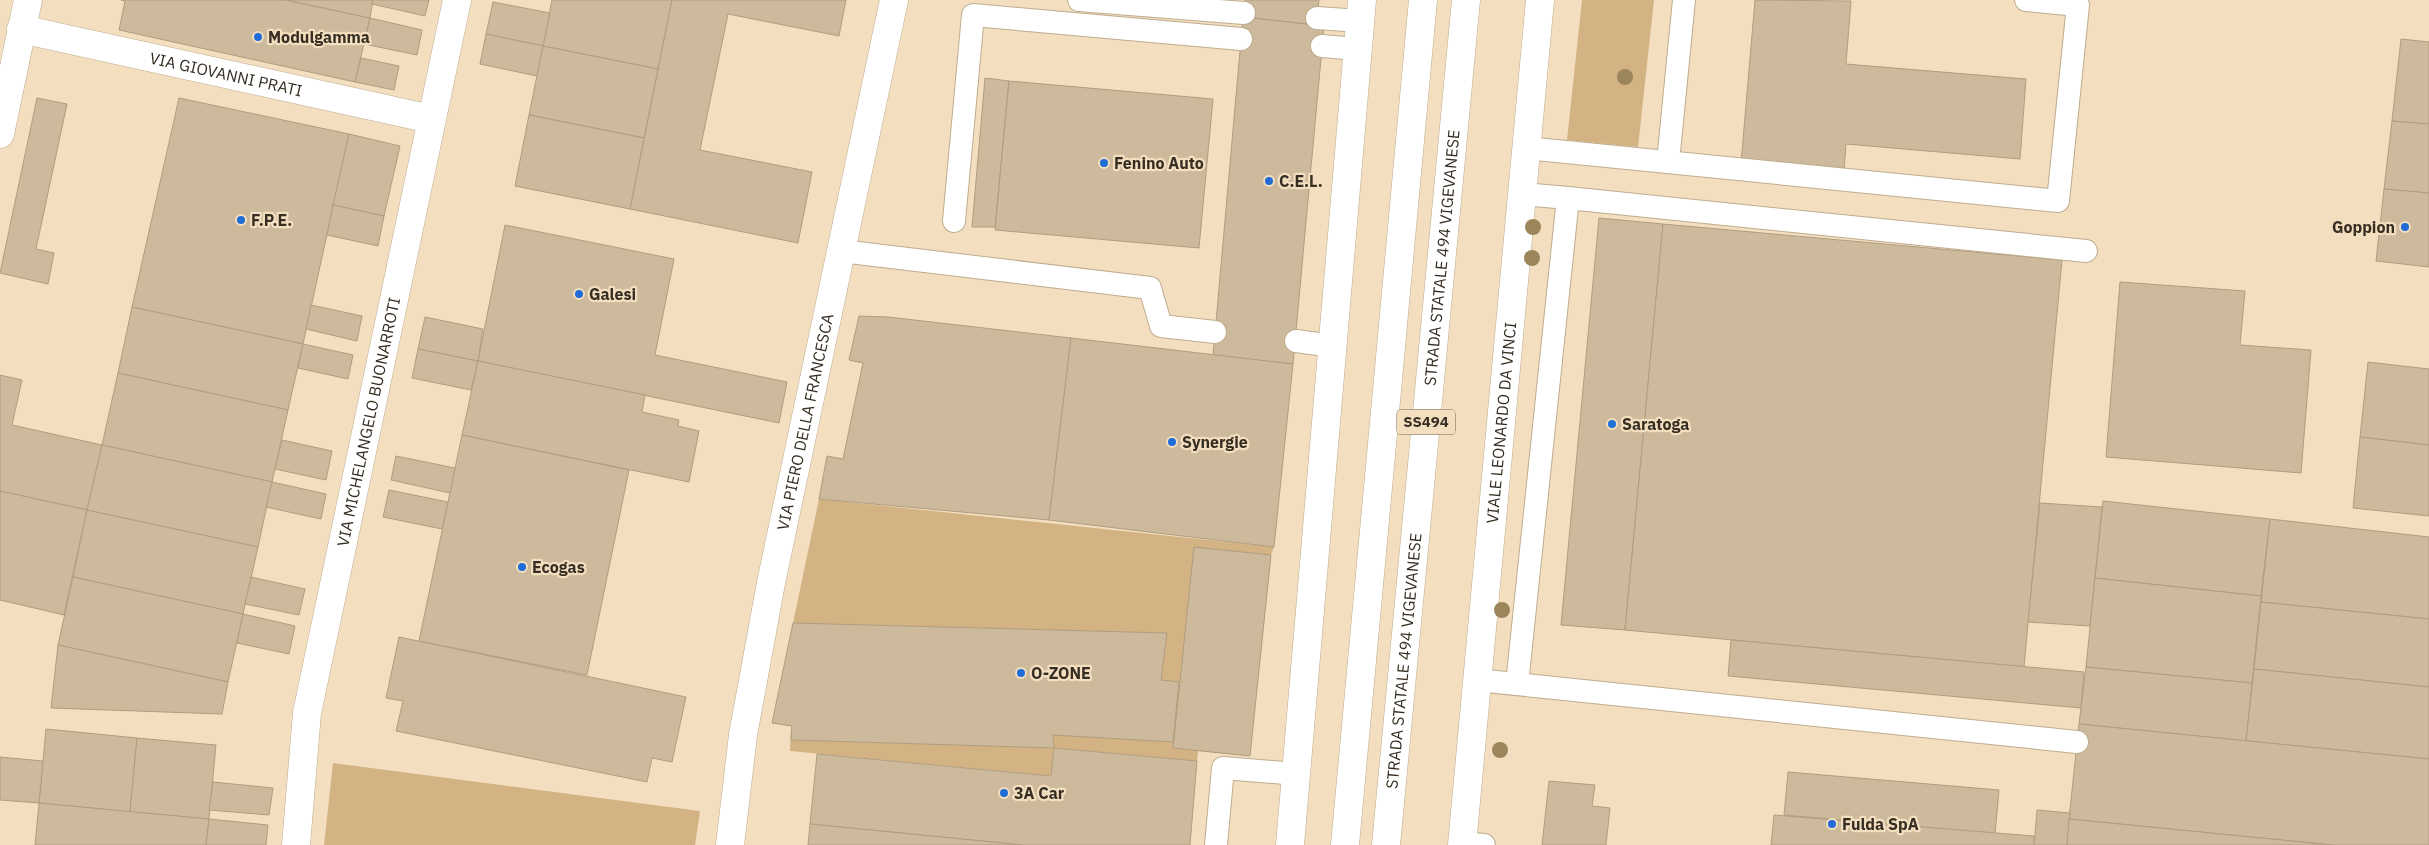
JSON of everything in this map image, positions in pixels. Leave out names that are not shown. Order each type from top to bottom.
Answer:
[{"type":"street","points":[[0,134],[28,0]]},
{"type":"street","name":"VIA MICHELANGELO BUONARROTI","points":[[296,845],[307,713],[457,0]]},
{"type":"street","name":"VIA PIERO DELLA FRANCESCA","points":[[730,845],[743,735],[770,584],[894,0]]},
{"type":"street","name":"SS494","points":[[1345,845],[1423,0]]},
{"type":"street","name":"STRADA STATALE 494 VIGEVANESE","points":[[1386,845],[1466,0]]},
{"type":"street","name":"VIALE LEONARDO DA VINCI","points":[[1469,844],[1477,680],[1540,0]]},
{"type":"street","points":[[1290,845],[1361,11]]},
{"type":"street","name":"VIA GIOVANNI PRATI","points":[[21,30],[431,118]]},
{"type":"lane","points":[[1079,0],[1244,12]]},
{"type":"lane","points":[[1668,162],[1684,0]]},
{"type":"lane","points":[[1526,148],[2058,201],[2078,5],[2026,0]]},
{"type":"lane","points":[[1317,18],[1361,11]]},
{"type":"lane","points":[[954,221],[973,15],[1241,38]]},
{"type":"lane","points":[[1322,46],[1357,49]]},
{"type":"lane","points":[[1523,194],[2086,251]]},
{"type":"lane","points":[[1517,684],[1568,198]]},
{"type":"lane","points":[[841,251],[1150,288],[1161,326],[1215,332]]},
{"type":"lane","points":[[1296,341],[1333,346]]},
{"type":"lane","points":[[1477,680],[2077,742]]},
{"type":"lane","points":[[1216,845],[1223,768],[1296,774]]},
{"type":"shaded area","points":[[1582,0],[1654,0],[1638,147],[1567,140]]},
{"type":"shaded area","name":"O-ZONE","points":[[819,499],[1274,547],[1271,555],[1250,756],[1198,751],[1197,761],[1054,748],[1051,776],[790,751],[791,726],[772,723]]},
{"type":"shaded area","points":[[333,763],[700,811],[695,845],[324,845]]},
{"type":"building","name":"Modulgamma","points":[[121,0],[286,0],[370,18],[355,82],[119,30],[125,1]]},
{"type":"building","points":[[286,0],[373,0],[370,18]]},
{"type":"building","points":[[373,0],[429,0],[425,16],[372,4]]},
{"type":"building","points":[[552,0],[672,0],[658,69],[543,46]]},
{"type":"building","points":[[672,0],[846,0],[839,36],[728,14],[700,150],[812,172],[798,243],[630,209]]},
{"type":"building","points":[[1245,0],[1319,0],[1316,25],[1243,17]]},
{"type":"building","points":[[1755,0],[1851,1],[1846,64],[2026,79],[2020,159],[1846,144],[1844,171],[1741,163]]},
{"type":"building","points":[[493,2],[550,13],[543,46],[486,34]]},
{"type":"building","name":"C.E.L.","points":[[1243,17],[1324,26],[1293,364],[1213,356]]},
{"type":"building","points":[[370,18],[422,30],[417,55],[364,44]]},
{"type":"building","points":[[486,34],[543,46],[537,76],[480,64]]},
{"type":"building","points":[[2401,39],[2429,42],[2429,124],[2392,121]]},
{"type":"building","points":[[543,46],[658,69],[644,138],[529,115]]},
{"type":"building","points":[[361,58],[399,66],[394,90],[355,82]]},
{"type":"building","points":[[985,78],[1009,81],[995,227],[972,227]]},
{"type":"building","name":"Fenino Auto","points":[[1009,81],[1213,99],[1199,248],[995,230]]},
{"type":"building","points":[[37,98],[67,104],[36,249],[54,253],[48,284],[0,273]]},
{"type":"building","name":"F.P.E.","points":[[179,98],[349,134],[303,344],[132,307]]},
{"type":"building","points":[[529,115],[644,138],[630,209],[515,186]]},
{"type":"building","name":"Goppion","points":[[2392,121],[2429,124],[2429,193],[2384,189]]},
{"type":"building","points":[[349,134],[400,146],[384,216],[333,205]]},
{"type":"building","name":"Goppion","points":[[2384,189],[2429,193],[2429,267],[2376,261]]},
{"type":"building","points":[[333,205],[384,216],[378,246],[327,235]]},
{"type":"building","name":"Saratoga","points":[[1599,218],[1663,224],[1625,630],[1561,625]]},
{"type":"building","points":[[1663,224],[2062,260],[2024,667],[1625,630]]},
{"type":"building","name":"Galesi","points":[[505,225],[674,259],[655,355],[787,382],[779,423],[478,361]]},
{"type":"building","points":[[2120,282],[2245,291],[2240,345],[2311,350],[2301,473],[2106,457]]},
{"type":"building","points":[[311,305],[362,316],[357,341],[306,329]]},
{"type":"building","points":[[132,307],[303,344],[288,410],[118,373]]},
{"type":"building","points":[[859,316],[888,317],[1071,338],[1049,520],[819,499],[827,456],[843,459],[863,363],[849,360]]},
{"type":"building","points":[[425,317],[483,329],[478,361],[418,349]]},
{"type":"building","name":"Synergie","points":[[1071,338],[1293,364],[1274,547],[1049,520]]},
{"type":"building","points":[[303,344],[353,355],[348,379],[298,368]]},
{"type":"building","points":[[418,349],[478,361],[471,390],[412,378]]},
{"type":"building","points":[[478,361],[645,395],[642,412],[679,420],[678,426],[699,431],[689,482],[462,435]]},
{"type":"building","points":[[2368,362],[2429,369],[2429,445],[2360,437]]},
{"type":"building","points":[[118,373],[288,410],[272,482],[102,445]]},
{"type":"building","points":[[0,375],[22,380],[12,425],[102,445],[87,510],[0,491]]},
{"type":"building","name":"Ecogas","points":[[462,435],[629,470],[587,675],[419,641]]},
{"type":"building","points":[[2360,437],[2429,445],[2429,516],[2353,508]]},
{"type":"building","points":[[282,440],[332,451],[326,480],[275,469]]},
{"type":"building","points":[[102,445],[272,482],[258,547],[87,510]]},
{"type":"building","points":[[396,456],[455,468],[450,493],[391,480]]},
{"type":"building","points":[[272,482],[326,494],[321,519],[266,507]]},
{"type":"building","points":[[389,490],[448,502],[442,529],[383,517]]},
{"type":"building","points":[[0,491],[87,510],[64,615],[0,600]]},
{"type":"building","points":[[2103,501],[2270,519],[2261,596],[2095,578]]},
{"type":"building","points":[[2040,503],[2102,507],[2090,626],[2028,622]]},
{"type":"building","points":[[87,510],[258,547],[243,614],[73,577]]},
{"type":"building","points":[[2270,519],[2429,537],[2429,619],[2261,602]]},
{"type":"building","points":[[1194,547],[1271,555],[1250,756],[1173,748]]},
{"type":"building","points":[[73,577],[243,614],[228,682],[58,645]]},
{"type":"building","points":[[251,577],[305,589],[299,615],[245,604]]},
{"type":"building","points":[[2095,578],[2261,596],[2252,683],[2086,667]]},
{"type":"building","points":[[2261,602],[2429,619],[2429,687],[2254,669]]},
{"type":"building","points":[[243,614],[295,626],[289,654],[237,643]]},
{"type":"building","points":[[793,623],[1167,633],[1161,680],[1179,682],[1173,742],[1053,735],[1054,748],[791,740],[792,726],[772,723]]},
{"type":"building","points":[[399,637],[686,697],[672,762],[652,758],[647,782],[396,731],[403,701],[386,698]]},
{"type":"building","points":[[1731,640],[2084,672],[2081,708],[1728,676]]},
{"type":"building","points":[[58,645],[228,682],[222,714],[51,708]]},
{"type":"building","points":[[2086,667],[2252,683],[2246,741],[2079,724]]},
{"type":"building","points":[[2254,669],[2429,687],[2429,759],[2246,741]]},
{"type":"building","points":[[2079,724],[2429,759],[2429,845],[2332,845],[2069,819]]},
{"type":"building","points":[[46,729],[137,738],[130,812],[39,803]]},
{"type":"building","points":[[137,738],[216,745],[209,819],[130,812]]},
{"type":"building","name":"3A Car","points":[[1054,748],[1197,761],[1190,845],[1022,845],[810,824],[817,754],[1051,776]]},
{"type":"building","points":[[0,757],[43,761],[39,803],[0,800]]},
{"type":"building","points":[[1788,772],[1999,790],[1995,834],[1784,815]]},
{"type":"building","points":[[1549,781],[1595,785],[1592,806],[1610,808],[1606,845],[1542,845]]},
{"type":"building","points":[[213,782],[273,788],[269,815],[209,810]]},
{"type":"building","points":[[39,803],[209,819],[206,845],[35,845]]},
{"type":"building","points":[[2037,810],[2070,813],[2067,845],[2034,845]]},
{"type":"building","name":"Fulda SpA","points":[[1774,815],[2034,836],[2034,845],[1771,845]]},
{"type":"building","points":[[209,819],[268,825],[266,845],[206,845]]},
{"type":"building","points":[[2069,819],[2332,845],[2067,845]]},
{"type":"building","points":[[810,824],[1022,845],[808,845]]},
{"type":"place","name":"Modulgamma","points":[[258,37]]},
{"type":"place","name":"Fenino Auto","points":[[1104,163]]},
{"type":"place","name":"C.E.L.","points":[[1269,181]]},
{"type":"place","name":"F.P.E.","points":[[241,220]]},
{"type":"place","name":"Goppion","points":[[2405,227]]},
{"type":"place","name":"Galesi","points":[[579,294]]},
{"type":"place","name":"Saratoga","points":[[1612,424]]},
{"type":"place","name":"Synergie","points":[[1172,442]]},
{"type":"place","name":"Ecogas","points":[[522,567]]},
{"type":"place","name":"O-ZONE","points":[[1021,673]]},
{"type":"place","name":"3A Car","points":[[1004,793]]},
{"type":"place","name":"Fulda SpA","points":[[1832,824]]}]
